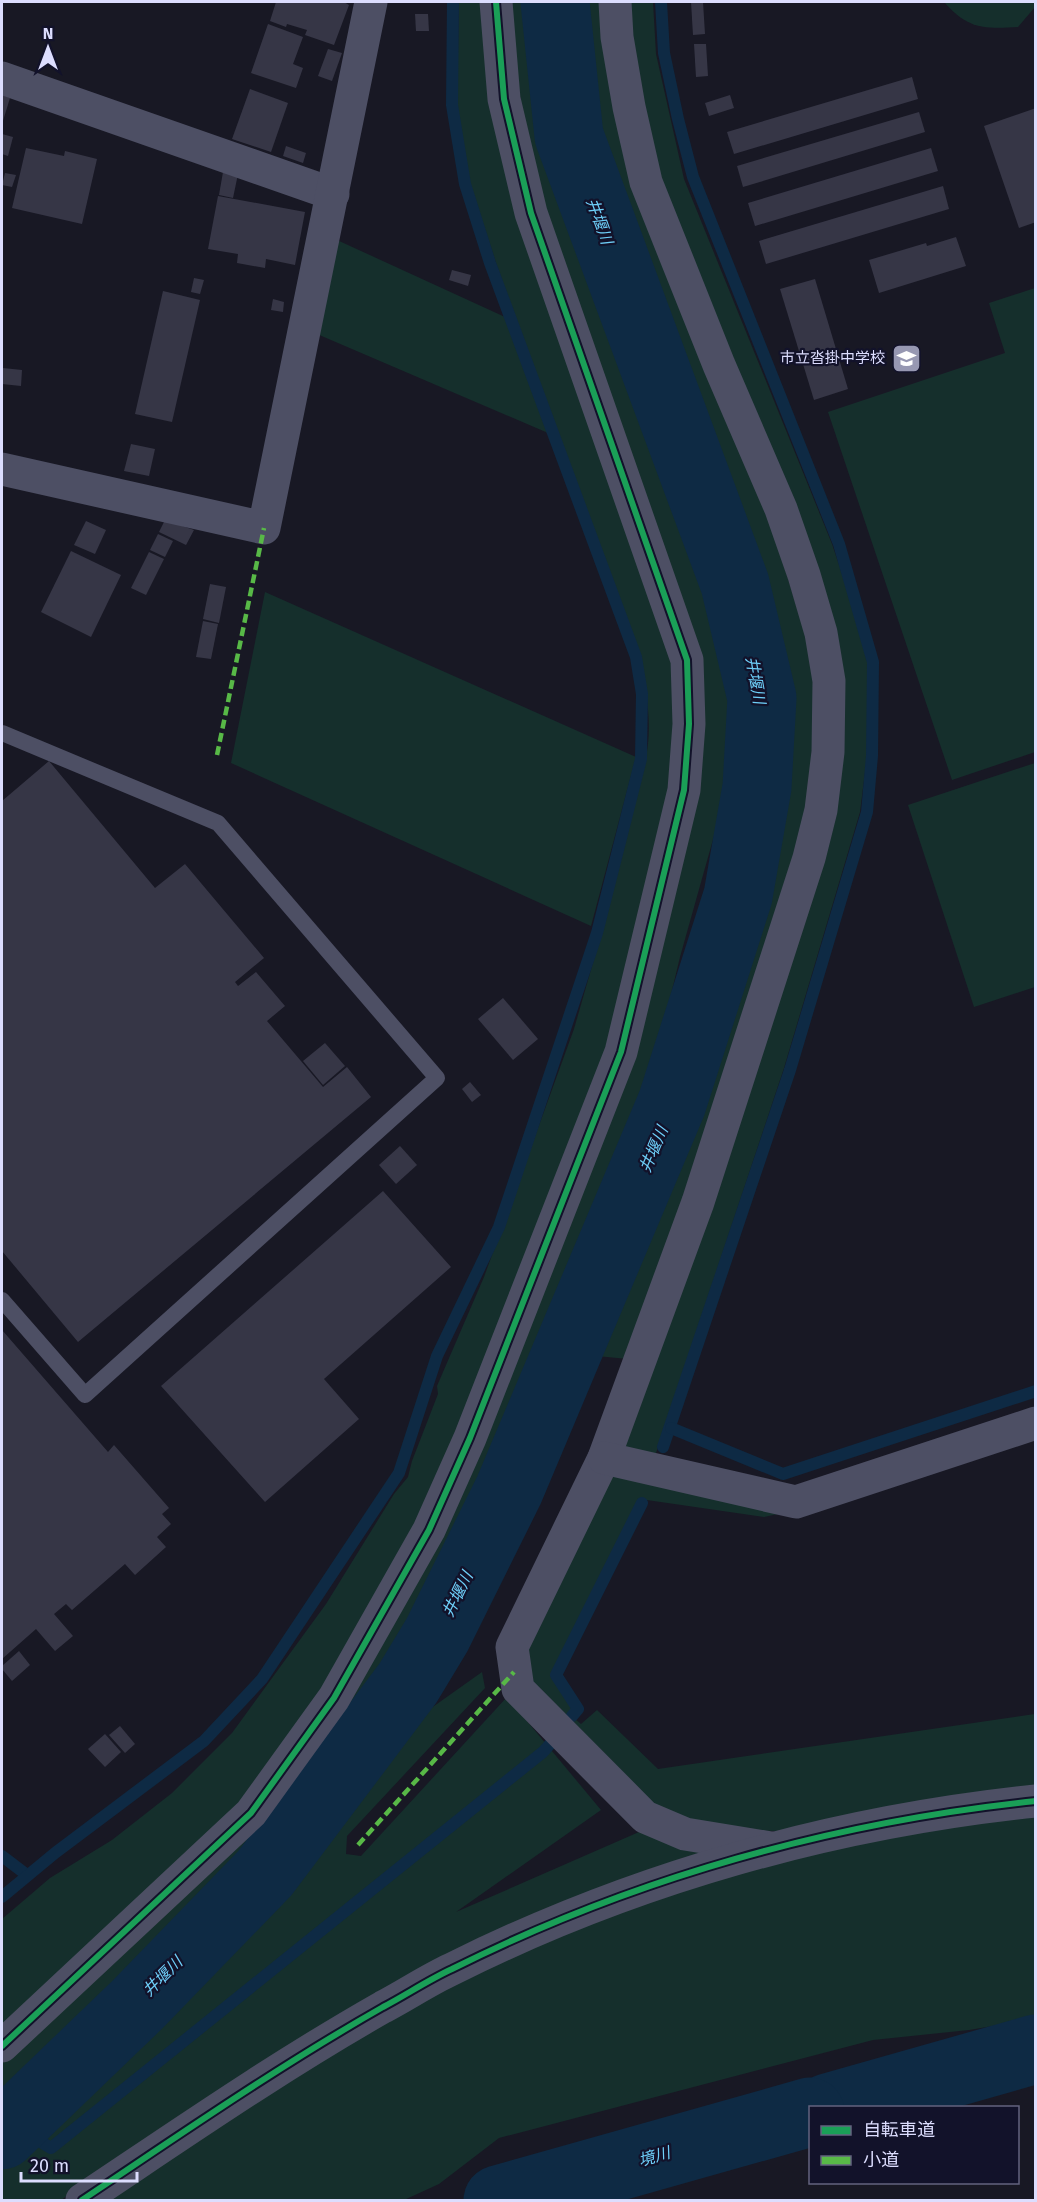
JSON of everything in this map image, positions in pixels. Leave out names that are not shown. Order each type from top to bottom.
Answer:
[{"type":"street","points":[[2,469],[264,528],[371,2]]},
{"type":"street","points":[[2,2046],[251,1813],[334,1698],[429,1530],[470,1438],[621,1052],[679,813],[684,790],[688,724],[687,660],[531,213],[504,99],[496,2]]},
{"type":"street","points":[[615,2],[617,37],[629,107],[646,182],[719,364],[781,509],[821,633],[829,693],[828,752],[820,810],[809,858],[698,1202],[604,1458],[512,1647],[518,1689],[645,1817],[685,1834],[771,1848]]},
{"type":"street","points":[[2,78],[333,194]]},
{"type":"street","points":[[604,1458],[796,1502],[1035,1423]]},
{"type":"street","points":[[82,2200],[310,2049],[451,1969],[582,1910],[771,1848],[963,1809],[1035,1801]]},
{"type":"lane","points":[[2,733],[218,823],[437,1078],[85,1395],[2,1300]]},
{"type":"green space","points":[[459,2],[486,2],[675,654],[676,781],[583,1133],[458,1449],[339,1668],[253,1796],[2,2034],[2,1919],[50,1878],[112,1840],[172,1793],[232,1733],[326,1604],[394,1494],[408,1477],[438,1394],[437,1386],[484,1277],[574,1029],[604,924],[645,762],[649,723],[640,659],[496,263],[470,183],[457,104]]},
{"type":"green space","points":[[505,2],[541,2],[551,113],[572,203],[598,282],[708,584],[733,675],[728,786],[680,957],[649,1086],[599,1231],[564,1326],[422,1633],[308,1795],[153,1965],[2,2112],[2,2055],[283,1782],[573,1214],[696,672],[538,209]]},
{"type":"green space","points":[[569,2],[604,2],[765,503],[818,677],[805,836],[628,1359],[586,1355],[690,1098],[769,840],[781,759],[783,704],[775,645],[750,560],[609,217],[585,147],[574,75]]},
{"type":"green space","points":[[624,2],[653,2],[656,54],[684,179],[832,544],[853,607],[867,661],[867,756],[860,812],[784,1068],[654,1459],[626,1452],[617,1440],[740,1098],[839,682],[658,188]]},
{"type":"green space","points":[[944,2],[1035,2],[1035,7],[1018,27],[995,28],[977,25],[961,18]]},
{"type":"green space","points":[[337,240],[505,317],[548,433],[317,334]]},
{"type":"green space","points":[[1035,288],[1035,752],[952,780],[828,412],[1005,353],[989,303]]},
{"type":"green space","points":[[265,592],[636,757],[591,926],[231,763]]},
{"type":"green space","points":[[1035,763],[1035,987],[974,1007],[908,805]]},
{"type":"green space","points":[[618,1470],[778,1514],[764,1517],[640,1499],[552,1675],[574,1705],[568,1713],[581,1724],[597,1710],[658,1769],[1035,1714],[1035,1790],[779,1831],[733,1830],[678,1823],[647,1806],[531,1690],[520,1645],[601,1482]]},
{"type":"green space","points":[[482,1672],[485,1688],[347,1836],[346,1854],[361,1856],[507,1697],[601,1810],[456,1912],[639,1832],[730,1849],[221,2093],[61,2200],[2,2200],[2,2160],[163,2002],[223,1953],[320,1846],[420,1716]]},
{"type":"green space","points":[[1035,1811],[1035,2019],[969,2030],[873,2040],[499,2138],[439,2184],[404,2200],[101,2200],[226,2115],[459,1980],[606,1915],[800,1854]]},
{"type":"building","points":[[276,2],[344,2],[349,5],[334,45],[305,35],[307,30],[287,24],[286,27],[270,21]]},
{"type":"building","points":[[691,2],[703,2],[705,34],[693,35]]},
{"type":"building","points":[[415,14],[428,14],[429,31],[416,31]]},
{"type":"building","points":[[268,24],[303,37],[293,64],[303,68],[296,88],[251,73]]},
{"type":"building","points":[[694,44],[706,44],[708,76],[696,77]]},
{"type":"building","points":[[328,49],[342,53],[332,81],[318,76]]},
{"type":"building","points":[[912,77],[918,99],[734,154],[727,132]]},
{"type":"building","points":[[250,89],[288,103],[271,152],[232,139]]},
{"type":"building","points":[[2,95],[10,98],[2,124]]},
{"type":"building","points":[[730,95],[734,108],[709,116],[705,103]]},
{"type":"building","points":[[1036,108],[1036,222],[1019,228],[984,126]]},
{"type":"building","points":[[919,112],[925,132],[743,187],[737,166]]},
{"type":"building","points":[[2,134],[13,137],[8,156],[2,154]]},
{"type":"building","points":[[286,146],[306,153],[303,163],[283,156]]},
{"type":"building","points":[[26,148],[64,156],[65,151],[97,159],[82,224],[12,208]]},
{"type":"building","points":[[931,148],[938,171],[755,226],[748,203]]},
{"type":"building","points":[[223,172],[238,174],[233,198],[219,195]]},
{"type":"building","points":[[5,173],[16,175],[12,187],[2,185]]},
{"type":"building","points":[[943,186],[949,209],[766,264],[759,241]]},
{"type":"building","points":[[218,196],[305,212],[295,265],[266,259],[265,268],[237,263],[238,254],[208,249]]},
{"type":"building","points":[[956,237],[966,266],[879,293],[869,260],[926,243],[927,246]]},
{"type":"building","points":[[452,270],[471,275],[468,286],[449,280]]},
{"type":"building","points":[[194,278],[204,280],[200,294],[191,292]]},
{"type":"building","points":[[815,279],[848,389],[814,400],[780,289]]},
{"type":"building","points":[[163,291],[200,300],[172,422],[135,414]]},
{"type":"building","points":[[273,299],[284,302],[283,312],[271,310]]},
{"type":"building","points":[[3,368],[22,370],[21,386],[2,384]]},
{"type":"building","points":[[131,444],[155,449],[149,476],[124,471]]},
{"type":"building","points":[[165,520],[194,530],[186,545],[159,532]]},
{"type":"building","points":[[86,521],[106,530],[95,554],[74,545]]},
{"type":"building","points":[[158,534],[173,541],[165,557],[150,550]]},
{"type":"building","points":[[71,551],[121,575],[91,637],[41,612]]},
{"type":"building","points":[[149,552],[164,559],[146,595],[131,588]]},
{"type":"building","points":[[210,584],[226,587],[219,623],[203,619]]},
{"type":"building","points":[[203,621],[218,624],[211,659],[196,657]]},
{"type":"building","points":[[49,761],[155,888],[185,864],[264,958],[235,982],[238,986],[256,972],[285,1006],[267,1021],[323,1087],[347,1067],[371,1097],[78,1342],[2,1251],[2,801]]},
{"type":"building","points":[[503,998],[538,1039],[513,1060],[478,1019]]},
{"type":"building","points":[[325,1043],[345,1066],[323,1085],[303,1061]]},
{"type":"building","points":[[470,1082],[481,1095],[472,1102],[462,1089]]},
{"type":"building","points":[[400,1146],[417,1165],[396,1184],[379,1165]]},
{"type":"building","points":[[383,1191],[451,1267],[324,1379],[359,1419],[265,1502],[161,1386]]},
{"type":"building","points":[[2,1330],[108,1452],[114,1445],[169,1508],[162,1514],[171,1524],[157,1537],[166,1547],[135,1575],[125,1564],[72,1610],[66,1604],[54,1614],[73,1636],[55,1651],[36,1629],[2,1659]]},
{"type":"building","points":[[19,1651],[30,1665],[12,1681],[2,1666]]},
{"type":"building","points":[[120,1726],[135,1744],[125,1753],[109,1735]]},
{"type":"building","points":[[105,1734],[121,1752],[105,1767],[88,1749]]},
{"type":"waterway","points":[[2,1897],[55,1853],[204,1741],[262,1679],[399,1473],[437,1356],[499,1227],[597,933],[641,759],[642,694],[636,657],[490,263],[465,184],[452,105],[453,2]]},
{"type":"waterway","name":"井堰川","points":[[2,2135],[138,2004],[265,1873],[408,1683],[437,1635],[509,1490],[672,1103],[738,896],[757,787],[762,698],[735,584],[569,136],[555,2]]},
{"type":"waterway","points":[[661,2],[664,53],[693,177],[839,544],[873,662],[872,756],[867,812],[790,1070],[663,1447]]},
{"type":"waterway","points":[[671,1428],[783,1474],[1036,1391]]},
{"type":"waterway","points":[[572,1716],[578,1709],[556,1675],[642,1503]]},
{"type":"waterway","points":[[11,2124],[51,2148],[543,1752],[552,1742]]},
{"type":"waterway","points":[[2,1856],[27,1875]]},
{"type":"waterway","name":"境川","points":[[835,2106],[1036,2049]]},
{"type":"waterway","name":"境川","points":[[498,2200],[809,2112]]},
{"type":"marked path","points":[[217,755],[264,528]]},
{"type":"marked path","points":[[358,1845],[514,1672]]},
{"type":"cycle path","points":[[2,2046],[251,1813],[334,1698],[429,1530],[470,1438],[621,1052],[684,790],[689,724],[687,660],[531,213],[504,99],[496,2]]},
{"type":"cycle path","points":[[82,2200],[306,2053],[434,1978],[591,1907],[663,1881],[810,1839],[885,1823],[1036,1801]]},
{"type":"place","name":"市立沓掛中学校","points":[[906,358]]}]
